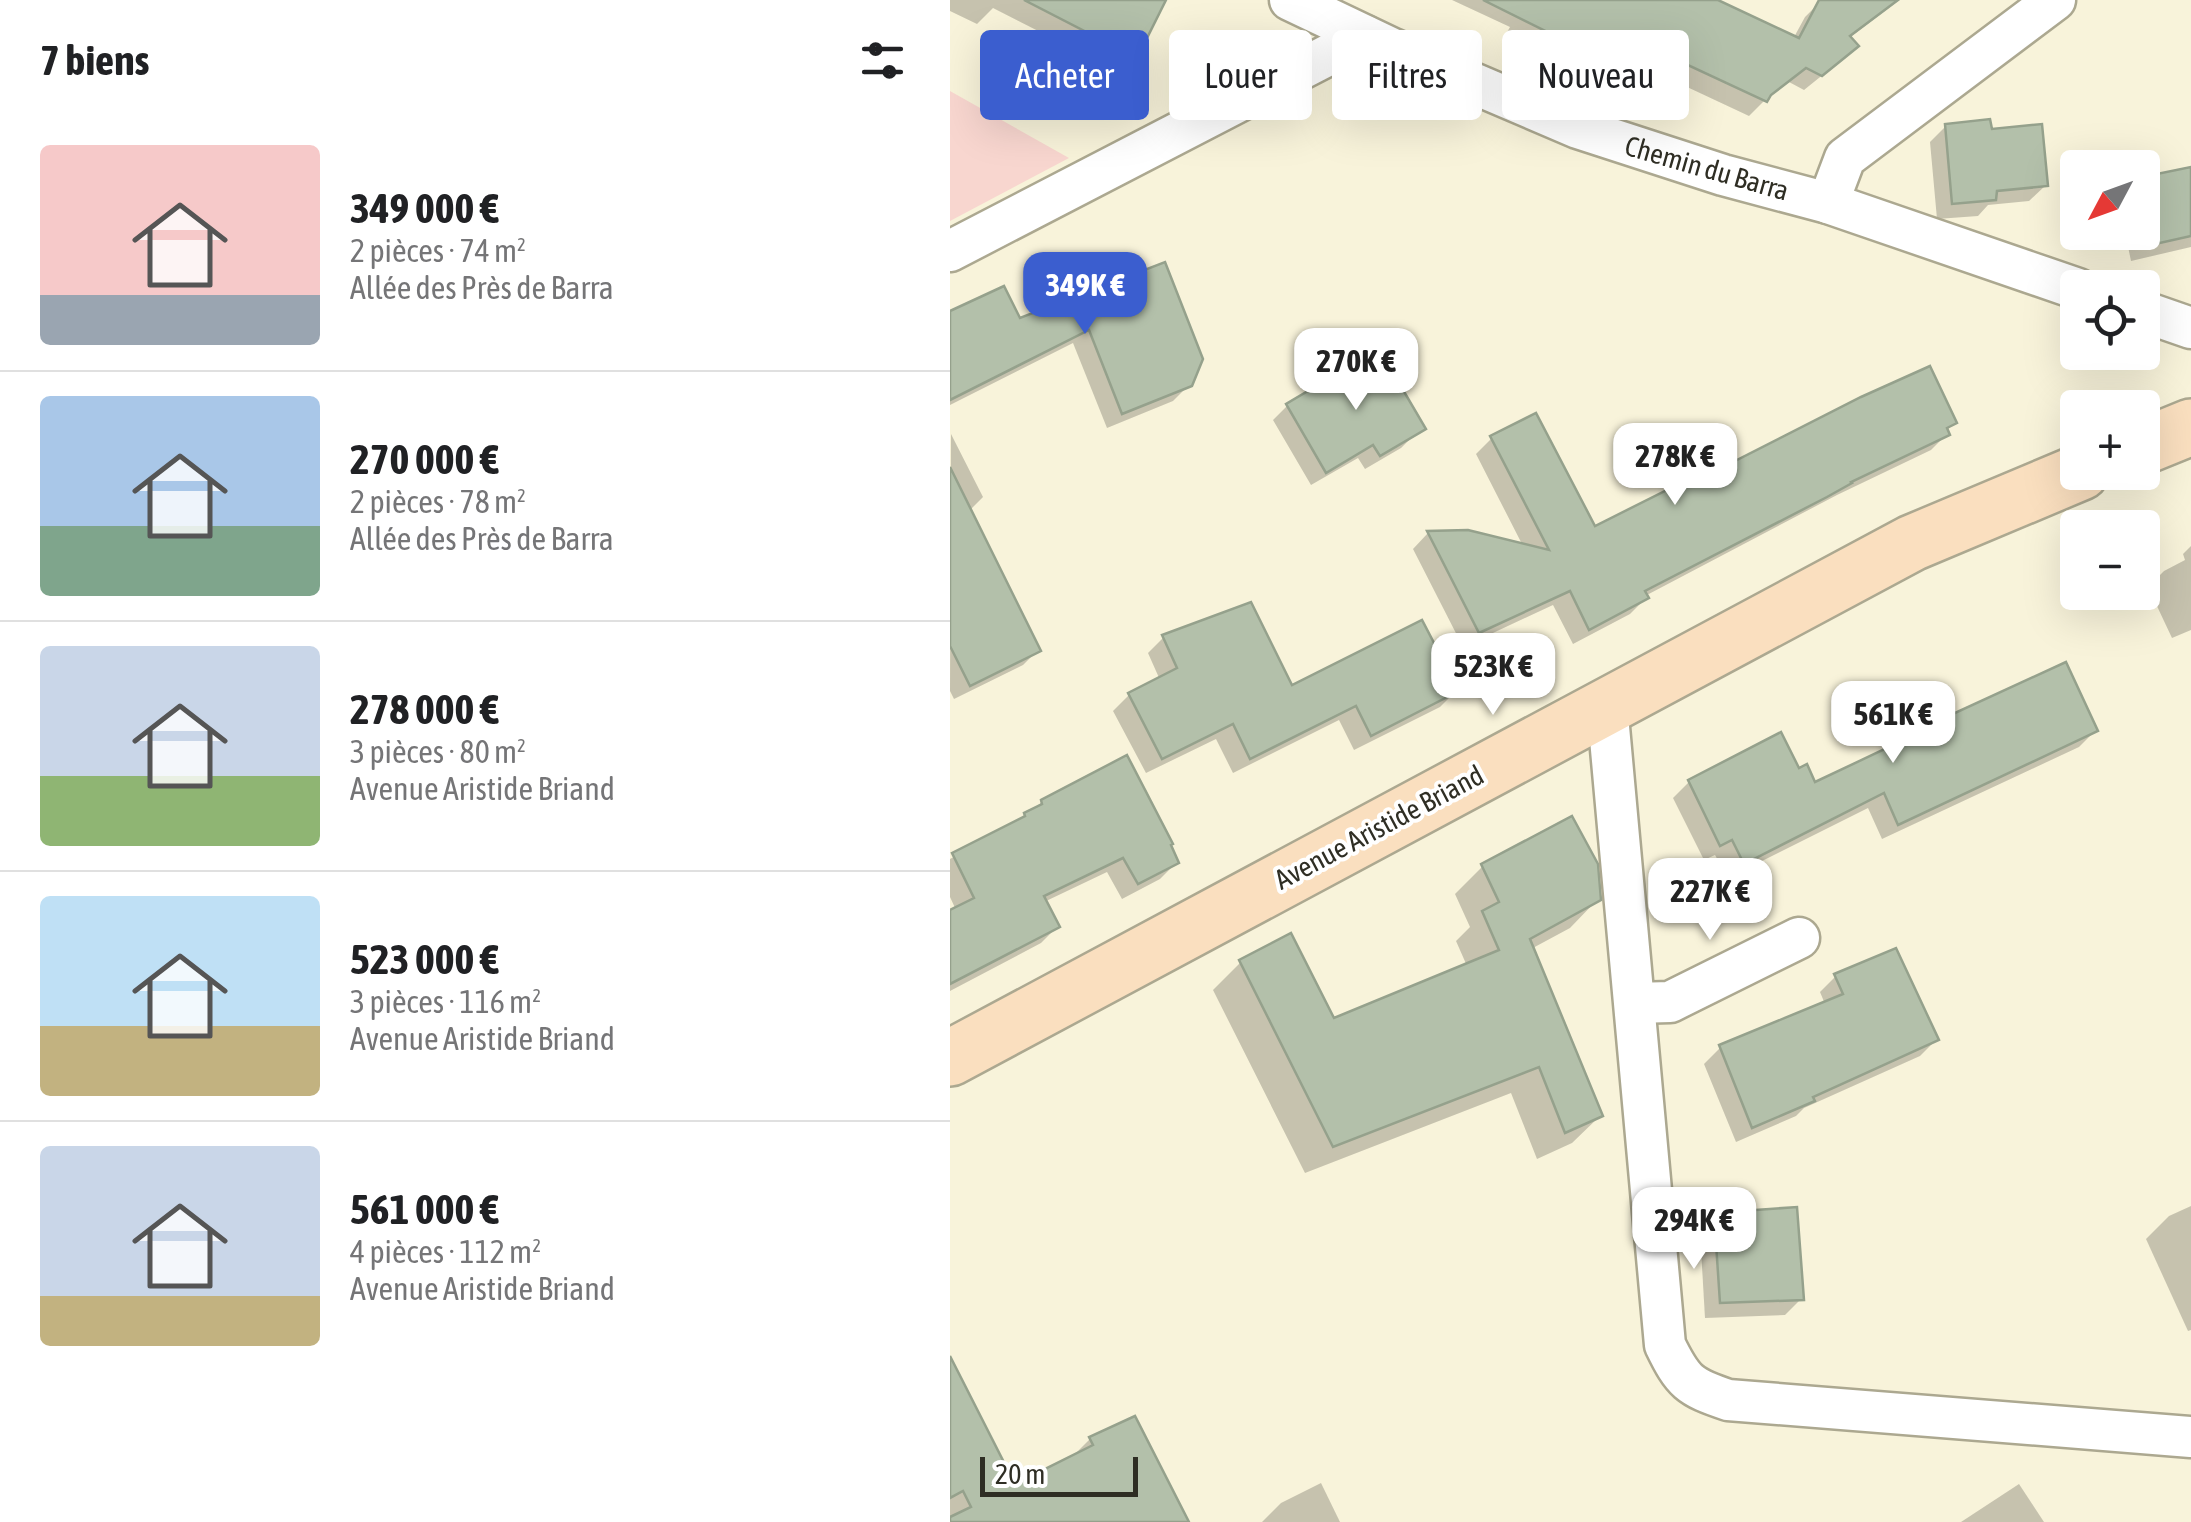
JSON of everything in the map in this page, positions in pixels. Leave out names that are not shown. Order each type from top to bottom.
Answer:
[{"type":"main road","points":[[2160,440],[2191,427]]},
{"type":"main road","name":"Avenue Aristide Briand","points":[[950,1058],[1912,543],[2060,481]]},
{"type":"street","name":"Chemin du Barra","points":[[1290,0],[1352,30]]},
{"type":"street","points":[[1828,202],[1845,158],[2055,0]]},
{"type":"street","points":[[950,251],[1332,53]]},
{"type":"street","name":"Chemin du Barra","points":[[1482,87],[1578,128],[1723,176],[1828,202],[2060,282]]},
{"type":"street","points":[[2160,317],[2191,328]]},
{"type":"street","points":[[1607,704],[1666,1344],[1679,1374],[1698,1390],[1728,1400],[2191,1437]]},
{"type":"street","points":[[1635,1004],[1670,1002],[1800,938]]},
{"type":"shaded area","points":[[950,91],[980,108],[980,120],[1002,120],[1069,158],[950,221]]},
{"type":"building","points":[[1024,0],[1166,0],[1149,34],[1149,30],[1082,30]]},
{"type":"building","points":[[1483,0],[1718,0],[1799,38],[1819,0],[1898,0],[1850,36],[1859,46],[1822,76],[1806,68],[1767,102],[1689,66],[1689,30],[1544,30]]},
{"type":"building","points":[[1990,119],[1992,129],[2042,124],[2048,186],[1997,191],[1996,200],[1952,204],[1945,124]]},
{"type":"building","points":[[2191,167],[2191,236],[2160,243],[2160,173]]},
{"type":"building","points":[[1165,262],[1203,359],[1192,386],[1122,414],[1089,330],[950,400],[950,311],[1004,286],[1020,318]]},
{"type":"building","points":[[1379,349],[1426,429],[1380,456],[1373,445],[1326,473],[1286,404]]},
{"type":"building","points":[[1930,366],[1957,423],[1947,428],[1950,435],[1851,482],[1645,591],[1649,598],[1589,630],[1570,591],[1479,633],[1427,531],[1468,530],[1549,550],[1490,436],[1536,413],[1595,526]]},
{"type":"building","points":[[950,467],[1041,651],[970,686],[950,646]]},
{"type":"building","points":[[1251,602],[1292,685],[1422,620],[1459,691],[1371,736],[1356,706],[1250,759],[1233,724],[1162,759],[1128,693],[1177,668],[1162,635]]},
{"type":"building","points":[[2066,662],[2098,731],[1898,825],[1884,793],[1744,864],[1732,840],[1720,846],[1688,780],[1781,732],[1799,768],[1807,764],[1815,782],[1908,738],[1905,733]]},
{"type":"building","points":[[1127,755],[1179,863],[1138,884],[1123,858],[1044,896],[1060,927],[950,984],[950,910],[974,898],[952,853],[1025,816],[1024,813],[1042,804],[1041,800]]},
{"type":"building","points":[[1572,816],[1598,864],[1601,900],[1530,939],[1603,1116],[1565,1133],[1539,1067],[1333,1147],[1239,960],[1291,933],[1334,1018],[1499,950],[1482,911],[1499,902],[1481,864]]},
{"type":"building","points":[[1896,948],[1939,1040],[1752,1128],[1719,1045],[1843,994],[1834,974]]},
{"type":"building","points":[[1797,1207],[1804,1300],[1720,1303],[1714,1213]]},
{"type":"building","points":[[950,1356],[1015,1484],[1093,1445],[1089,1437],[1135,1416],[1189,1522],[950,1522],[950,1517],[971,1507],[963,1491],[950,1498]]}]
